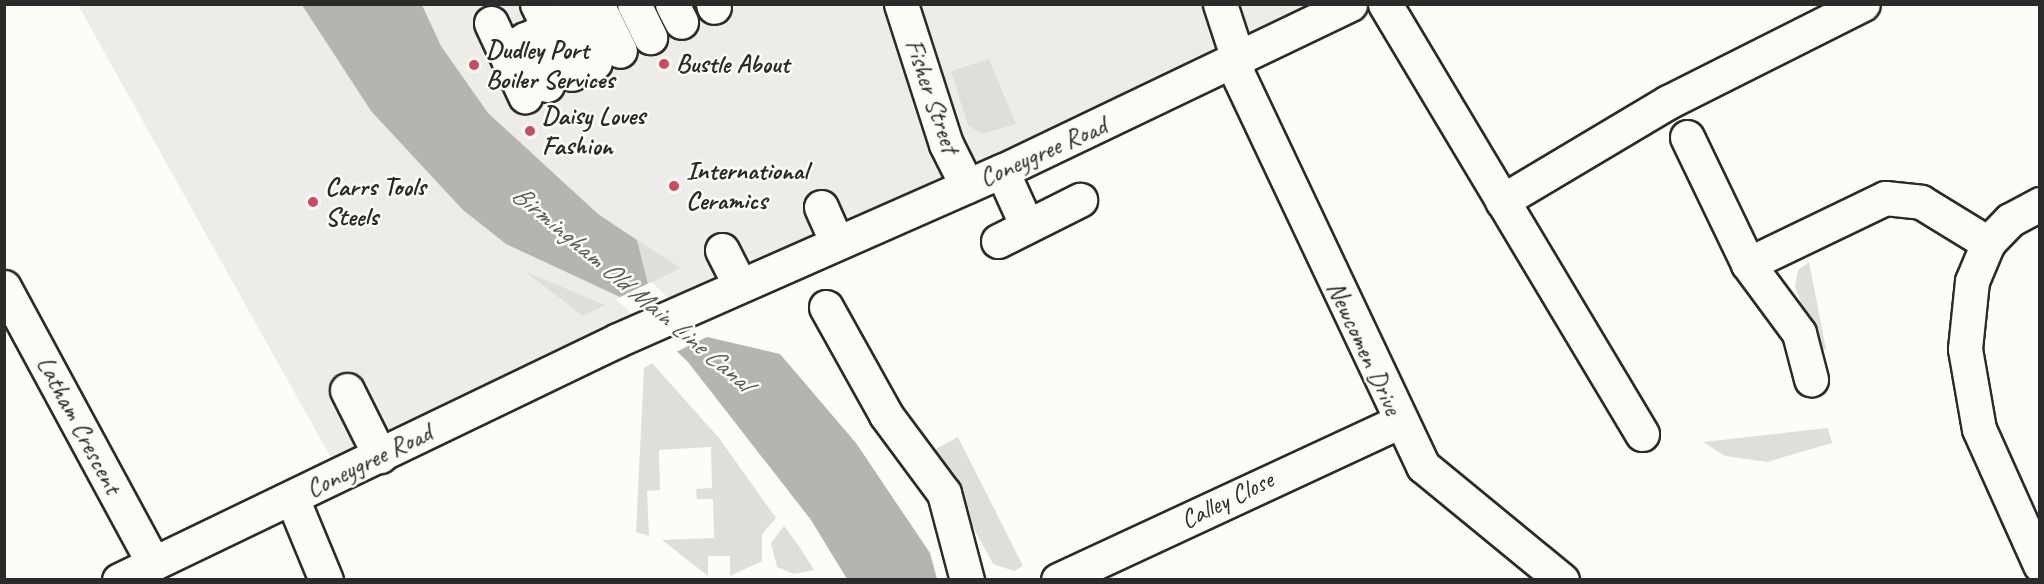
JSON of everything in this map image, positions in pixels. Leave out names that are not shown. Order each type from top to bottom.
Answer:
[{"type":"street","points":[[634,4],[650,37]]},
{"type":"street","name":"Fisher Street","points":[[901,4],[946,144],[967,186]]},
{"type":"street","name":"Newcomen Drive","points":[[1220,4],[1236,63],[1398,422],[1423,466],[1562,579]]},
{"type":"street","name":"Coneygree Road","points":[[119,579],[380,456],[618,340],[1002,171],[1236,63],[1350,4]]},
{"type":"street","points":[[1385,4],[1642,434]]},
{"type":"street","points":[[1502,201],[1668,102],[1863,4]]},
{"type":"street","points":[[1687,137],[1748,264],[1788,314],[1811,379]]},
{"type":"street","points":[[1002,171],[1027,226]]},
{"type":"street","points":[[1748,264],[1885,198],[1921,202],[1953,217],[1988,243]]},
{"type":"street","points":[[998,241],[1080,200]]},
{"type":"street","points":[[2025,579],[2040,567],[1970,402],[1965,349],[1972,281],[1988,243],[2010,220],[2040,204]]},
{"type":"street","points":[[821,207],[837,243]]},
{"type":"street","points":[[722,250],[735,287]]},
{"type":"street","name":"Latham Crescent","points":[[4,287],[153,563]]},
{"type":"street","points":[[826,307],[886,415],[944,493],[967,579]]},
{"type":"street","points":[[347,390],[380,456]]},
{"type":"street","name":"Calley Close","points":[[1058,579],[1398,422]]},
{"type":"street","points":[[292,498],[326,579]]},
{"type":"shaded area","points":[[78,5],[1350,5],[340,474]]},
{"type":"shaded area","points":[[989,59],[1016,124],[982,134],[968,125],[951,71]]},
{"type":"shaded area","points":[[637,240],[681,268],[648,284]]},
{"type":"shaded area","points":[[1809,262],[1826,349],[1817,351],[1795,286],[1798,270]]},
{"type":"shaded area","points":[[526,272],[605,305],[583,316]]},
{"type":"shaded area","points":[[652,363],[719,438],[776,518],[762,534],[762,561],[730,576],[730,556],[708,556],[708,576],[662,540],[714,538],[713,499],[697,499],[696,489],[712,488],[711,447],[659,450],[660,490],[647,491],[649,536],[636,532],[644,368]]},
{"type":"shaded area","points":[[1828,428],[1832,443],[1767,462],[1725,456],[1703,442]]},
{"type":"shaded area","points":[[958,437],[1023,566],[1014,571],[993,564],[932,451]]},
{"type":"shaded area","points":[[784,526],[814,570],[794,574],[777,567],[771,543]]},
{"type":"water","name":"Birmingham Old Main Line Canal","points":[[302,5],[422,5],[441,46],[488,113],[598,214],[637,240],[648,284],[707,337],[780,354],[856,443],[930,553],[937,579],[847,579],[811,520],[688,362],[620,297],[506,244],[463,210],[371,111]]},
{"type":"pier","points":[[651,282],[711,335],[674,353],[616,299]]},
{"type":"place","name":"Bustle About","points":[[664,64]]},
{"type":"place","name":"Dudley Port Boiler Services","points":[[474,65]]},
{"type":"place","name":"Daisy Loves Fashion","points":[[530,131]]},
{"type":"place","name":"International Ceramics","points":[[674,186]]},
{"type":"place","name":"Carrs Tools Steels","points":[[313,202]]}]
